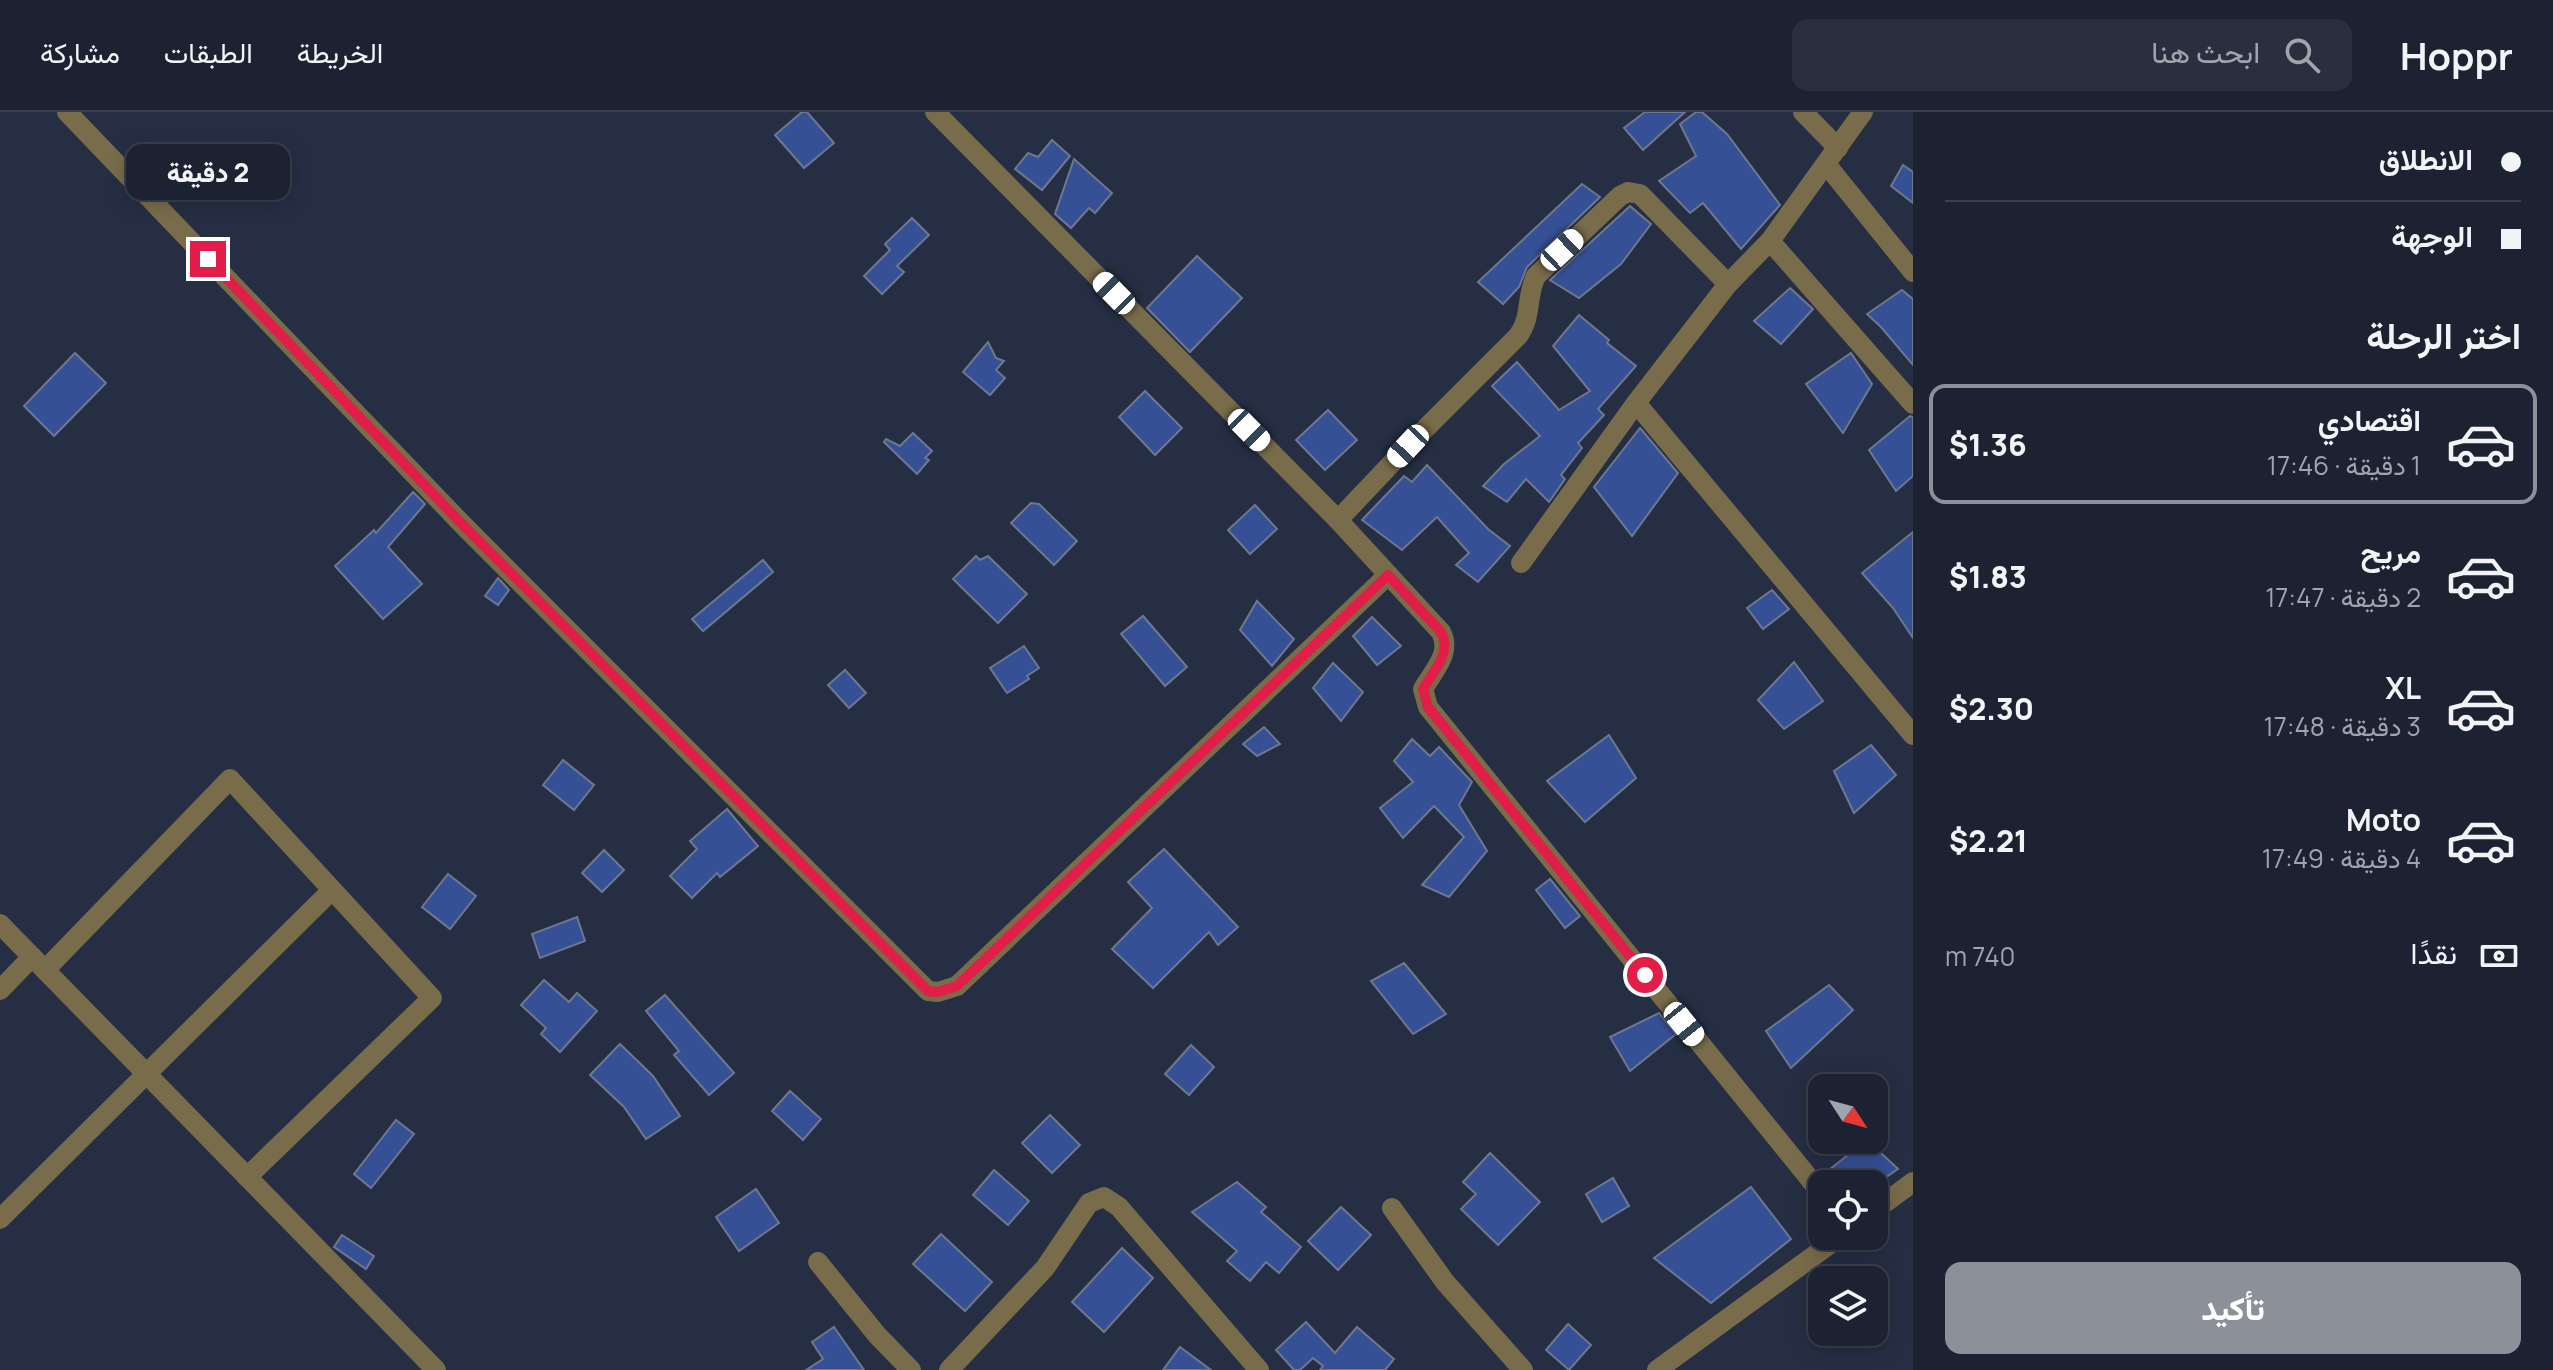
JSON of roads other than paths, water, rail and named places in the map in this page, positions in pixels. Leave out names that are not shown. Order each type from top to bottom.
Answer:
[{"type":"street","points":[[67,112],[462,524],[928,991],[938,992],[957,986],[1388,575]]},
{"type":"street","points":[[935,112],[1338,520],[1441,632],[1446,641],[1446,650],[1423,689],[1428,707],[1808,1177]]},
{"type":"street","points":[[1803,112],[1913,272]]},
{"type":"street","points":[[1521,563],[1636,403],[1728,284],[1770,241],[1863,112]]},
{"type":"street","points":[[1338,520],[1518,336],[1528,319],[1532,284],[1536,276],[1620,196],[1628,192],[1640,194],[1728,284]]},
{"type":"street","points":[[1770,241],[1913,404]]},
{"type":"street","points":[[1636,403],[1913,735]]},
{"type":"street","points":[[0,990],[39,964],[230,779],[432,998],[247,1177]]},
{"type":"street","points":[[0,1219],[332,890]]},
{"type":"street","points":[[0,924],[436,1370]]},
{"type":"street","points":[[1888,1201],[1913,1182]]},
{"type":"street","points":[[949,1370],[1045,1268],[1089,1203],[1104,1197],[1119,1207],[1259,1370]]},
{"type":"street","points":[[1392,1208],[1445,1282],[1523,1370]]},
{"type":"street","points":[[1657,1370],[1822,1250]]},
{"type":"street","points":[[818,1262],[877,1335],[911,1370]]}]
